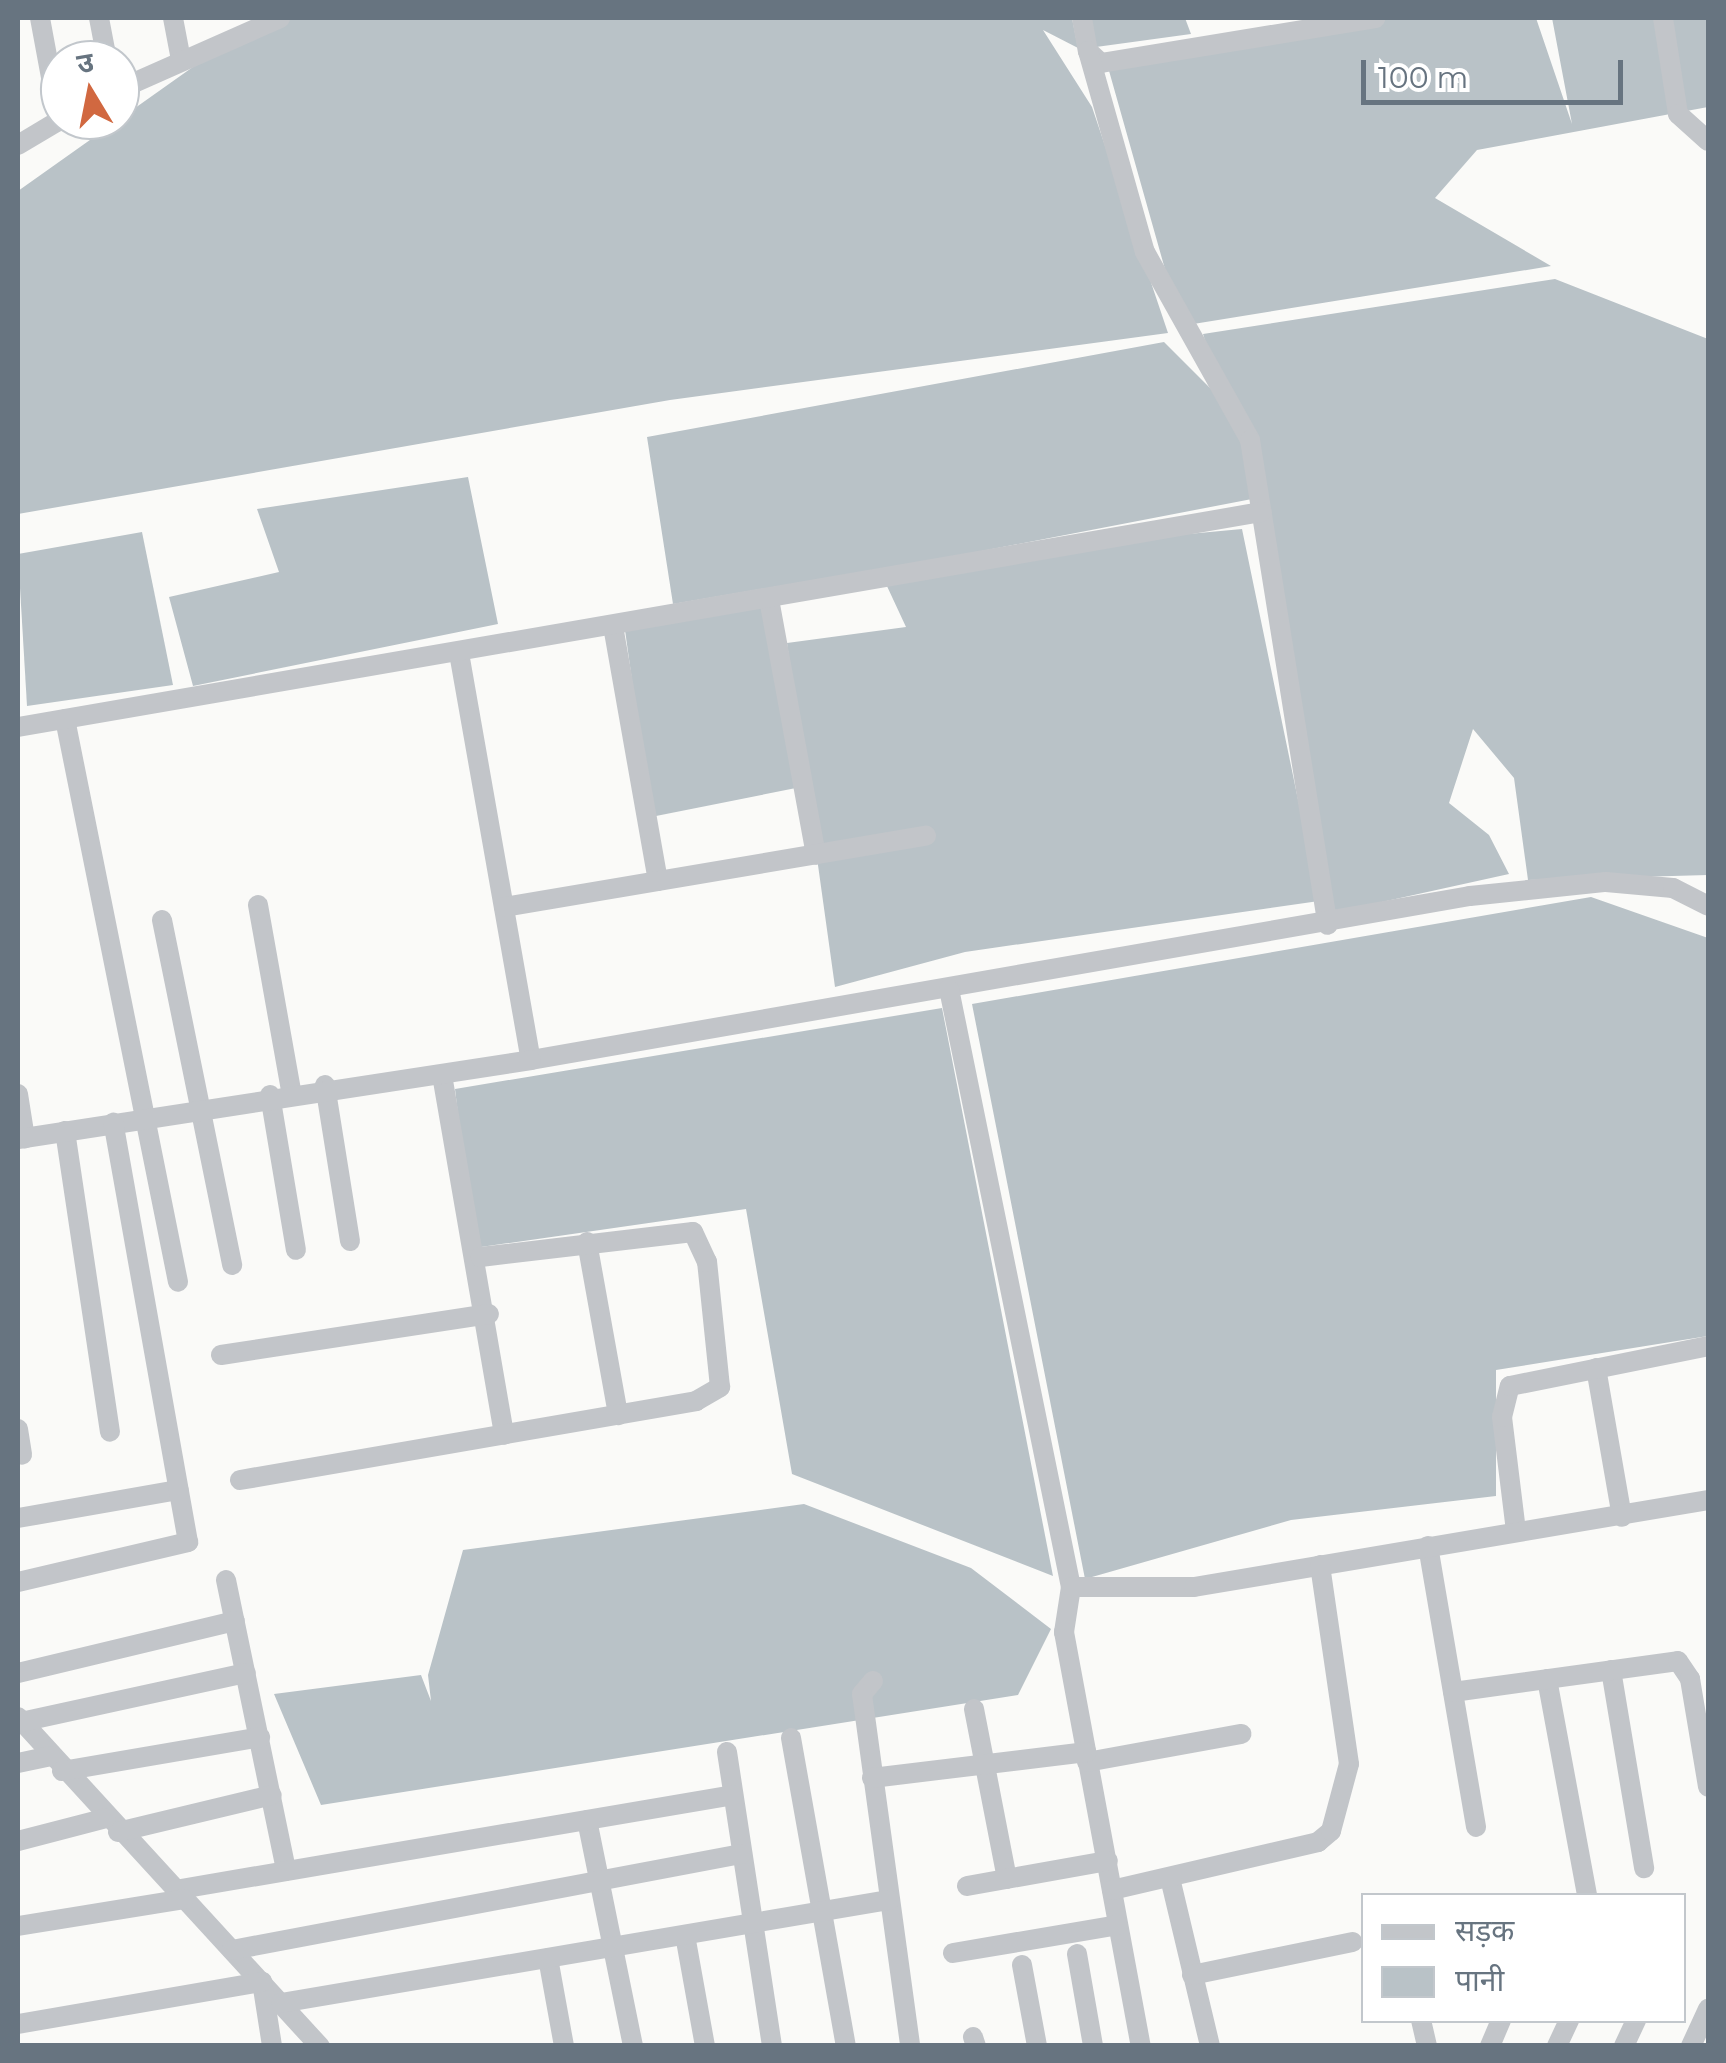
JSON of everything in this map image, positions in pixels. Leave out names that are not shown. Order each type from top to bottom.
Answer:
[{"type":"street","points":[[173,18],[181,60]]},
{"type":"street","points":[[140,80],[279,18]]},
{"type":"street","points":[[1082,18],[1145,252],[1242,415],[1262,512],[1328,925]]},
{"type":"street","points":[[1088,51],[1101,63],[1375,18]]},
{"type":"street","points":[[1663,18],[1678,114],[1708,141]]},
{"type":"street","points":[[18,727],[1262,512]]},
{"type":"street","points":[[769,599],[816,854]]},
{"type":"street","points":[[613,626],[658,882]]},
{"type":"street","points":[[459,653],[531,1060]]},
{"type":"street","points":[[66,719],[178,1282]]},
{"type":"street","points":[[504,908],[926,836]]},
{"type":"street","points":[[18,1094],[22,1138],[324,1085],[442,1075],[1328,925],[1606,882],[1673,888],[1708,906]]},
{"type":"street","points":[[258,905],[296,1250]]},
{"type":"street","points":[[162,920],[232,1264]]},
{"type":"street","points":[[950,989],[1071,1596],[1064,1632],[1140,2046]]},
{"type":"street","points":[[442,1075],[480,1257],[504,1435]]},
{"type":"street","points":[[324,1085],[350,1241]]},
{"type":"street","points":[[18,1582],[185,1548],[179,1490],[113,1123]]},
{"type":"street","points":[[65,1131],[110,1432]]},
{"type":"street","points":[[240,1480],[696,1401],[720,1387],[707,1262],[686,1229],[480,1257]]},
{"type":"street","points":[[587,1242],[618,1415]]},
{"type":"street","points":[[221,1356],[488,1314]]},
{"type":"street","points":[[1516,1530],[1505,1392],[1596,1368],[1708,1346]]},
{"type":"street","points":[[1596,1368],[1622,1516]]},
{"type":"street","points":[[18,1429],[22,1455]]},
{"type":"street","points":[[18,1518],[179,1490]]},
{"type":"street","points":[[1071,1596],[1194,1587],[1708,1500]]},
{"type":"street","points":[[1428,1546],[1476,1827]]},
{"type":"street","points":[[1112,1890],[1318,1842],[1336,1820],[1338,1794],[1348,1764],[1320,1566]]},
{"type":"street","points":[[226,1580],[286,1871]]},
{"type":"street","points":[[18,1673],[235,1621]]},
{"type":"street","points":[[1453,1692],[1682,1662],[1708,1774]]},
{"type":"street","points":[[1610,1670],[1644,1868]]},
{"type":"street","points":[[246,1673],[19,1720],[320,2046]]},
{"type":"street","points":[[1546,1679],[1588,1893]]},
{"type":"street","points":[[872,1682],[862,1694],[910,2046]]},
{"type":"street","points":[[974,1709],[1008,1879]]},
{"type":"street","points":[[872,1778],[1086,1757],[1242,1734]]},
{"type":"street","points":[[18,1763],[56,1764],[260,1737]]},
{"type":"street","points":[[791,1738],[846,2046]]},
{"type":"street","points":[[727,1752],[750,1924],[772,2046]]},
{"type":"street","points":[[18,1926],[286,1871],[733,1795]]},
{"type":"street","points":[[18,1841],[272,1796]]},
{"type":"street","points":[[587,1820],[633,2046]]},
{"type":"street","points":[[232,1950],[741,1854]]},
{"type":"street","points":[[967,1886],[1108,1861]]},
{"type":"street","points":[[1170,1878],[1210,2046]]},
{"type":"street","points":[[281,2003],[890,1900]]},
{"type":"street","points":[[953,1953],[1118,1925]]},
{"type":"street","points":[[685,1935],[705,2046]]},
{"type":"street","points":[[1192,1975],[1353,1942]]},
{"type":"street","points":[[1076,1954],[1093,2046]]},
{"type":"street","points":[[548,1958],[564,2046]]},
{"type":"street","points":[[1022,1965],[1036,2046]]},
{"type":"street","points":[[18,2024],[262,1982]]},
{"type":"street","points":[[262,1982],[272,2046]]},
{"type":"street","points":[[1691,2046],[1708,2009]]},
{"type":"street","points":[[1557,2046],[1568,2023]]},
{"type":"street","points":[[1624,2046],[1635,2023]]},
{"type":"water","points":[[262,18],[1072,18],[1078,48],[1043,30],[1092,107],[1168,333],[670,400],[18,514],[18,191],[90,140],[140,140],[140,104]]},
{"type":"water","points":[[1088,18],[1185,18],[1191,34],[1096,47]]},
{"type":"water","points":[[1392,18],[1536,18],[1572,124],[1552,18],[1708,18],[1708,107],[1477,150],[1435,198],[1551,266],[1181,326],[1104,53]]},
{"type":"water","points":[[1555,279],[1708,339],[1708,875],[1528,880],[1514,778],[1473,729],[1449,803],[1489,835],[1509,874],[1332,913],[1252,499],[961,555],[1242,529],[1319,901],[965,952],[835,987],[787,643],[906,627],[879,569],[673,604],[647,437],[1164,342],[1225,403],[1203,334]]},
{"type":"water","points":[[468,477],[498,624],[193,686],[169,597],[279,572],[257,509]]},
{"type":"water","points":[[142,532],[173,685],[27,706],[18,554]]},
{"type":"water","points":[[769,606],[801,787],[651,817],[625,630]]},
{"type":"water","points":[[1591,897],[1708,938],[1708,1336],[1496,1370],[1496,1496],[1291,1520],[1085,1579],[972,1004]]},
{"type":"water","points":[[942,1008],[1053,1576],[792,1474],[746,1209],[474,1248],[455,1089]]},
{"type":"water","points":[[804,1504],[971,1568],[1051,1629],[1018,1695],[321,1805],[274,1694],[421,1675],[431,1701],[428,1675],[463,1550]]}]
